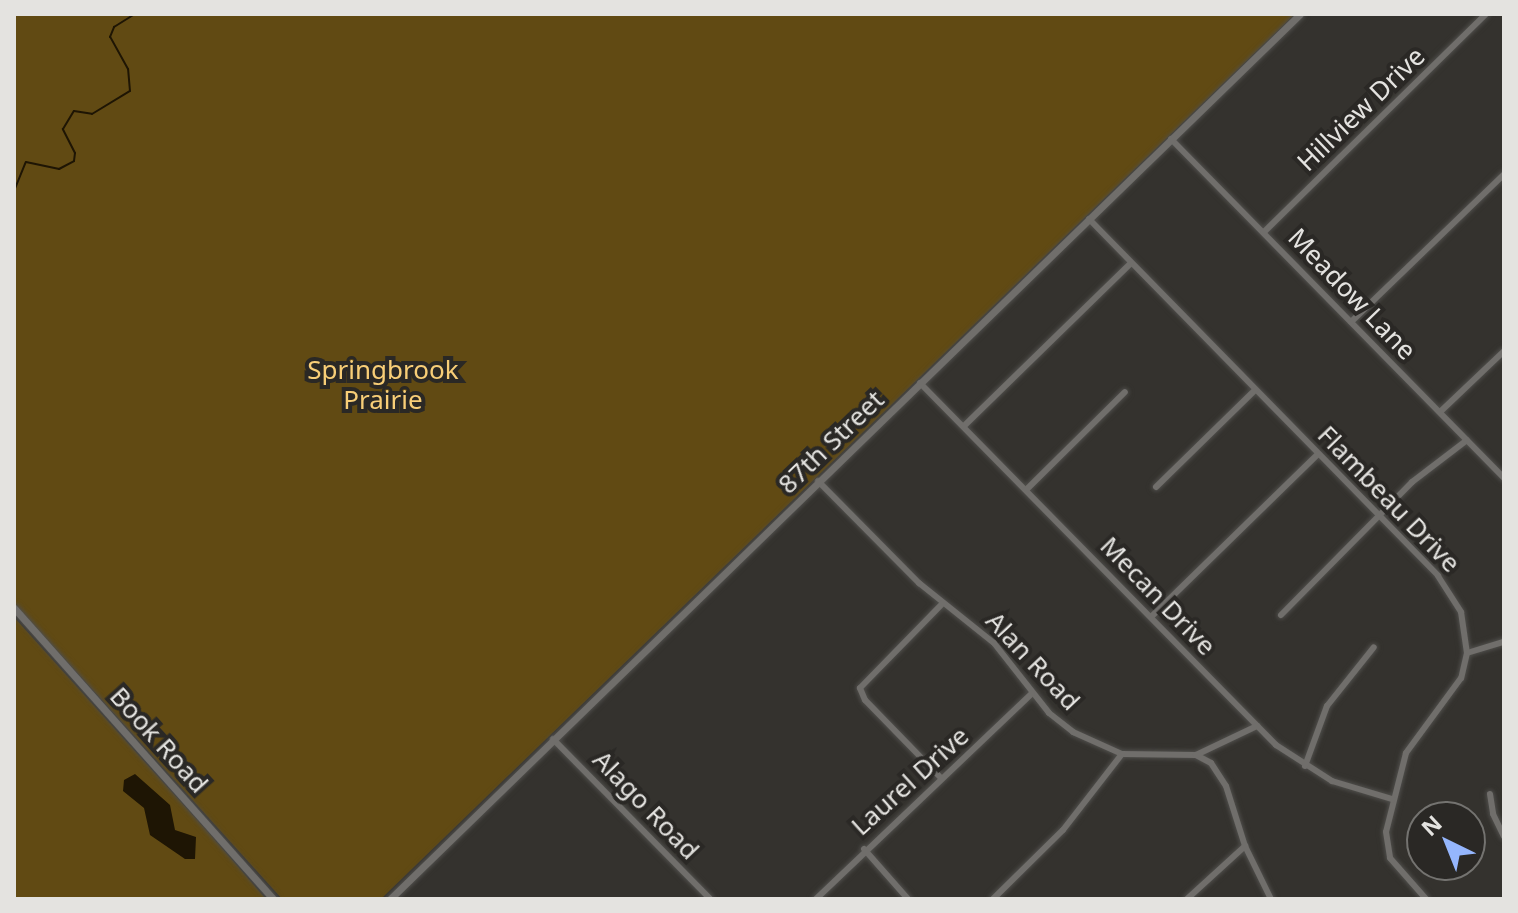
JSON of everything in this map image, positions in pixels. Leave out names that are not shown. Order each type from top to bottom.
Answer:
[{"type":"street","name":"87th Street","points":[[390,899],[1300,14]]},
{"type":"street","name":"Hillview Drive","points":[[1264,232],[1486,14]]},
{"type":"street","name":"Meadow Lane","points":[[1171,139],[1504,478]]},
{"type":"street","points":[[1351,322],[1504,174]]},
{"type":"street","name":"Flambeau Drive","points":[[1089,219],[1451,592],[1461,612],[1467,653],[1453,695],[1406,753],[1386,832],[1390,858],[1426,899]]},
{"type":"street","points":[[964,426],[1131,263]]},
{"type":"street","points":[[1440,412],[1504,351]]},
{"type":"street","name":"Mecan Drive","points":[[920,383],[1257,726],[1305,766],[1332,781],[1392,799]]},
{"type":"street","points":[[1156,487],[1255,390]]},
{"type":"street","points":[[1026,490],[1125,392]]},
{"type":"street","points":[[1281,615],[1380,518],[1412,482],[1467,440]]},
{"type":"street","points":[[1151,617],[1318,454]]},
{"type":"street","name":"Alan Road","points":[[818,481],[943,603],[994,643],[1032,693],[1073,732],[1122,754],[1196,755]]},
{"type":"street","points":[[940,777],[865,700],[860,688],[943,603]]},
{"type":"street","name":"Book Road","points":[[14,608],[273,899]]},
{"type":"street","points":[[1467,653],[1504,642]]},
{"type":"street","points":[[1305,766],[1327,706],[1374,647]]},
{"type":"street","name":"Laurel Drive","points":[[816,899],[864,849],[1032,693]]},
{"type":"street","points":[[1257,726],[1196,755],[1219,772],[1245,846],[1271,899]]},
{"type":"street","name":"Alago Road","points":[[553,739],[710,899]]},
{"type":"street","points":[[993,899],[1063,830],[1122,754]]},
{"type":"street","points":[[1490,794],[1504,837]]},
{"type":"street","points":[[1187,899],[1245,846]]},
{"type":"street","points":[[864,849],[908,899]]},
{"type":"green space","name":"Springbrook Prairie","points":[[14,14],[1295,14],[381,899],[282,899],[14,603]]},
{"type":"green space","points":[[14,617],[208,832],[266,899],[14,899]]},
{"type":"shaded area","points":[[135,774],[170,805],[175,830],[196,837],[195,859],[185,859],[150,835],[144,808],[123,791],[124,780]]},
{"type":"waterway","points":[[14,191],[26,162],[59,169],[74,161],[75,153],[63,129],[74,111],[92,114],[130,91],[128,69],[110,37],[114,27],[135,14]]}]
